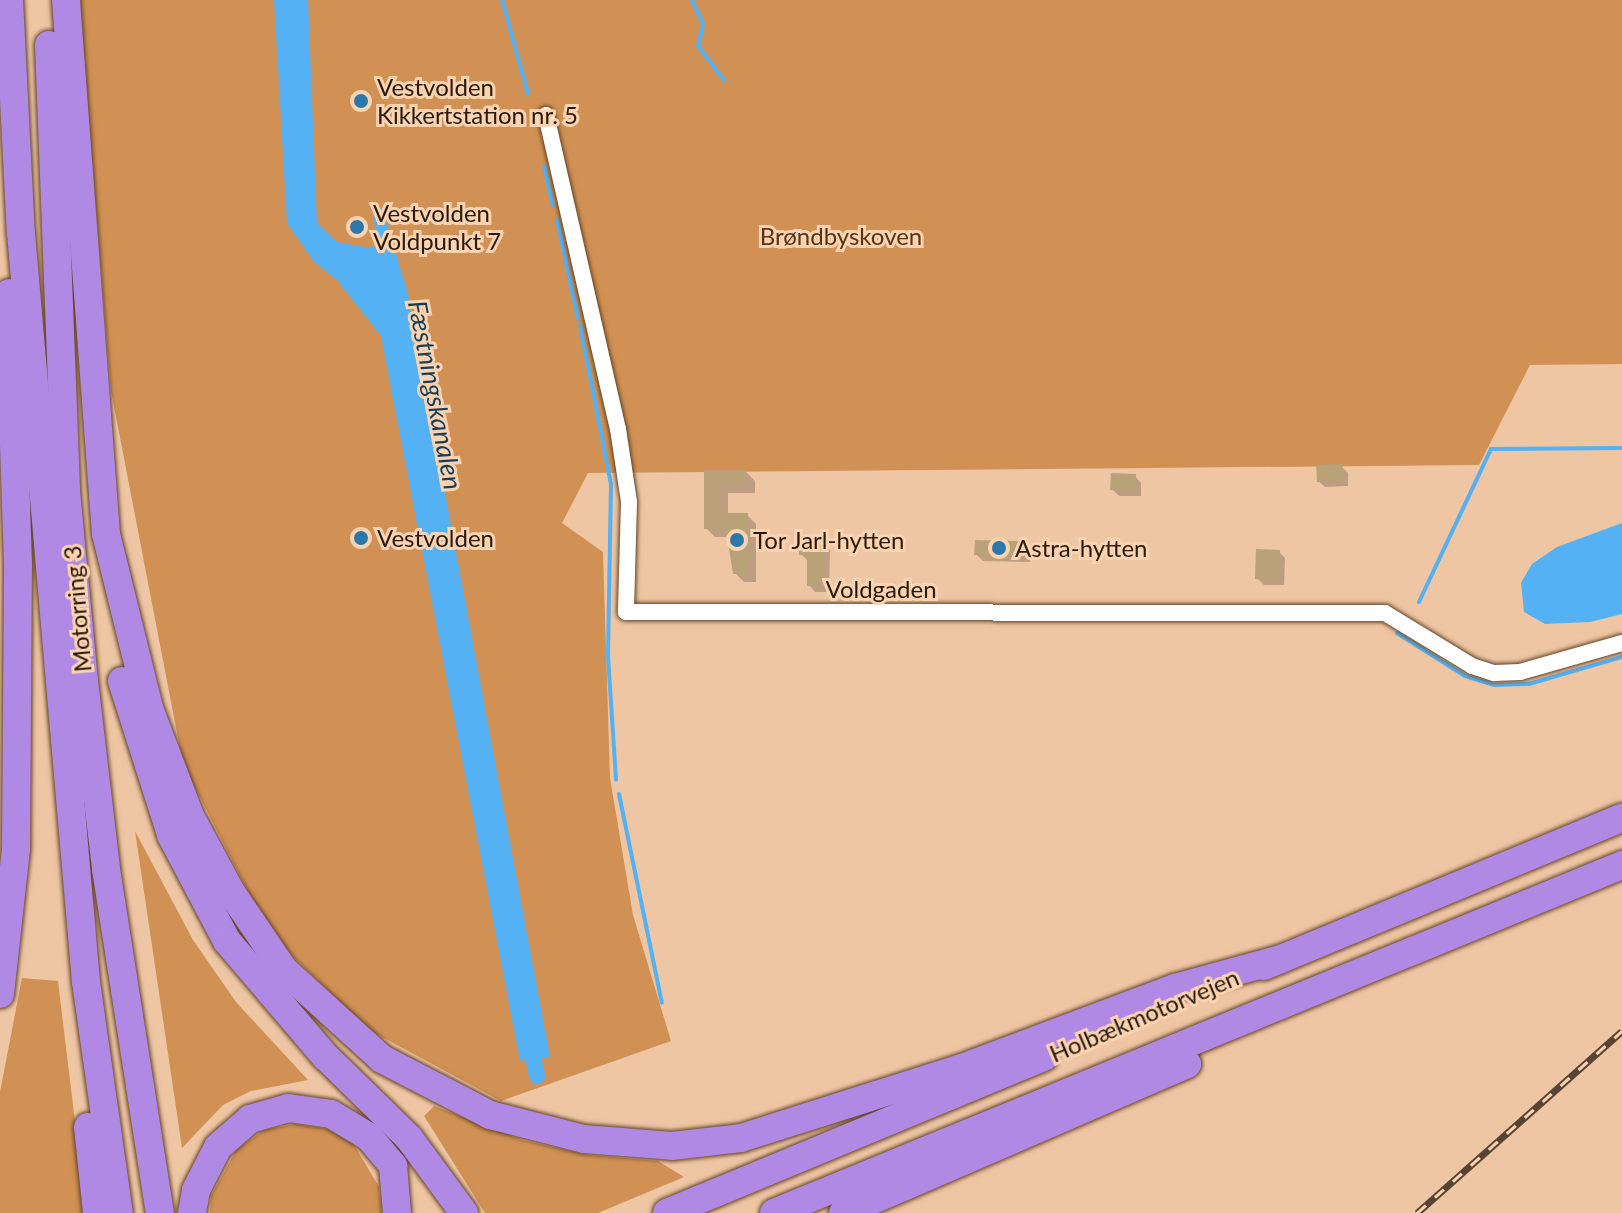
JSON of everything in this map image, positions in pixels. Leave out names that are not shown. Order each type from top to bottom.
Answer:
[{"type":"highway","name":"Motorring 3","points":[[8,0],[21,233],[86,982],[119,1213]]},
{"type":"highway","points":[[0,994],[16,850],[18,565],[5,201],[8,0]]},
{"type":"highway","name":"Motorring 3","points":[[48,0],[66,491],[106,869],[160,1213]]},
{"type":"highway","points":[[66,0],[106,534],[149,708],[190,816],[231,892],[284,970],[382,1059],[490,1115],[584,1139],[672,1146],[727,1140],[962,1068],[1175,988],[1281,959]]},
{"type":"highway","points":[[56,233],[75,343],[92,530],[106,614],[138,745],[171,835],[227,941],[325,1056],[409,1138],[464,1213]]},
{"type":"highway","name":"Holbækmotorvejen","points":[[667,1213],[1622,818]]},
{"type":"highway","name":"Holbækmotorvejen","points":[[774,1213],[1622,865]]},
{"type":"highway","points":[[843,1213],[1301,1015],[1405,954]]},
{"type":"highway","points":[[86,982],[85,1100],[97,1213]]},
{"type":"highway","points":[[192,1213],[196,1190],[218,1147],[250,1119],[288,1108],[331,1114],[369,1137],[393,1166],[397,1213]]},
{"type":"street","name":"Voldgaden","points":[[546,115],[618,429],[629,502],[626,612],[1385,613],[1472,666],[1494,673],[1520,672],[1622,643]]},
{"type":"green space","name":"Brøndbyskoven","points":[[79,0],[1622,0],[1622,364],[1530,365],[1479,465],[588,473],[562,523],[603,552],[610,778],[633,915],[671,1041],[501,1101],[369,1030],[270,934],[183,764],[111,391]]},
{"type":"green space","points":[[135,831],[193,940],[236,1002],[308,1080],[251,1091],[223,1105],[182,1148]]},
{"type":"green space","points":[[22,978],[58,981],[86,1213],[0,1213],[0,1092]]},
{"type":"green space","points":[[434,1106],[522,1140],[588,1155],[658,1161],[684,1177],[598,1213],[485,1213],[424,1116]]},
{"type":"green space","points":[[295,1124],[327,1129],[353,1143],[379,1187],[382,1213],[210,1213],[211,1196],[237,1149],[264,1130]]},
{"type":"water","points":[[274,0],[308,0],[317,223],[337,242],[370,248],[378,244],[373,215],[382,207],[408,294],[550,1057],[520,1061],[381,336],[337,280],[314,262],[287,223]]},
{"type":"water","points":[[1622,523],[1622,614],[1590,622],[1545,624],[1524,612],[1521,583],[1532,564],[1557,547]]},
{"type":"building","points":[[1342,464],[1343,481],[1317,482],[1316,465]]},
{"type":"building","points":[[704,470],[746,470],[746,485],[720,485],[719,513],[748,513],[748,574],[733,574],[726,529],[704,529]]},
{"type":"building","points":[[1111,473],[1136,474],[1135,491],[1110,490]]},
{"type":"building","name":"Astra-hytten","points":[[975,540],[1024,541],[1024,556],[974,555]]},
{"type":"building","points":[[799,541],[824,541],[823,586],[807,586],[807,555],[799,555]]},
{"type":"building","points":[[1256,549],[1280,550],[1279,580],[1255,579]]},
{"type":"waterway","points":[[502,0],[528,94]]},
{"type":"waterway","points":[[692,0],[703,24],[698,46],[724,80]]},
{"type":"waterway","points":[[544,166],[553,206]]},
{"type":"waterway","points":[[557,220],[578,319]]},
{"type":"waterway","points":[[580,325],[611,484],[608,656],[616,780]]},
{"type":"waterway","points":[[1419,602],[1491,449],[1622,448]]},
{"type":"waterway","points":[[1397,633],[1465,676],[1494,685],[1529,684],[1622,657]]},
{"type":"waterway","points":[[619,794],[662,1003]]},
{"type":"waterway","name":"Fæstningskanalen","points":[[529,1038],[537,1076]]},
{"type":"railway","points":[[1417,1213],[1622,1031]]},
{"type":"place","name":"Vestvolden Kikkertstation nr. 5","points":[[361,101]]},
{"type":"place","name":"Vestvolden Voldpunkt 7","points":[[357,227]]},
{"type":"place","name":"Vestvolden","points":[[361,538]]},
{"type":"place","name":"Tor Jarl-hytten","points":[[737,540]]},
{"type":"place","name":"Astra-hytten","points":[[999,548]]}]
